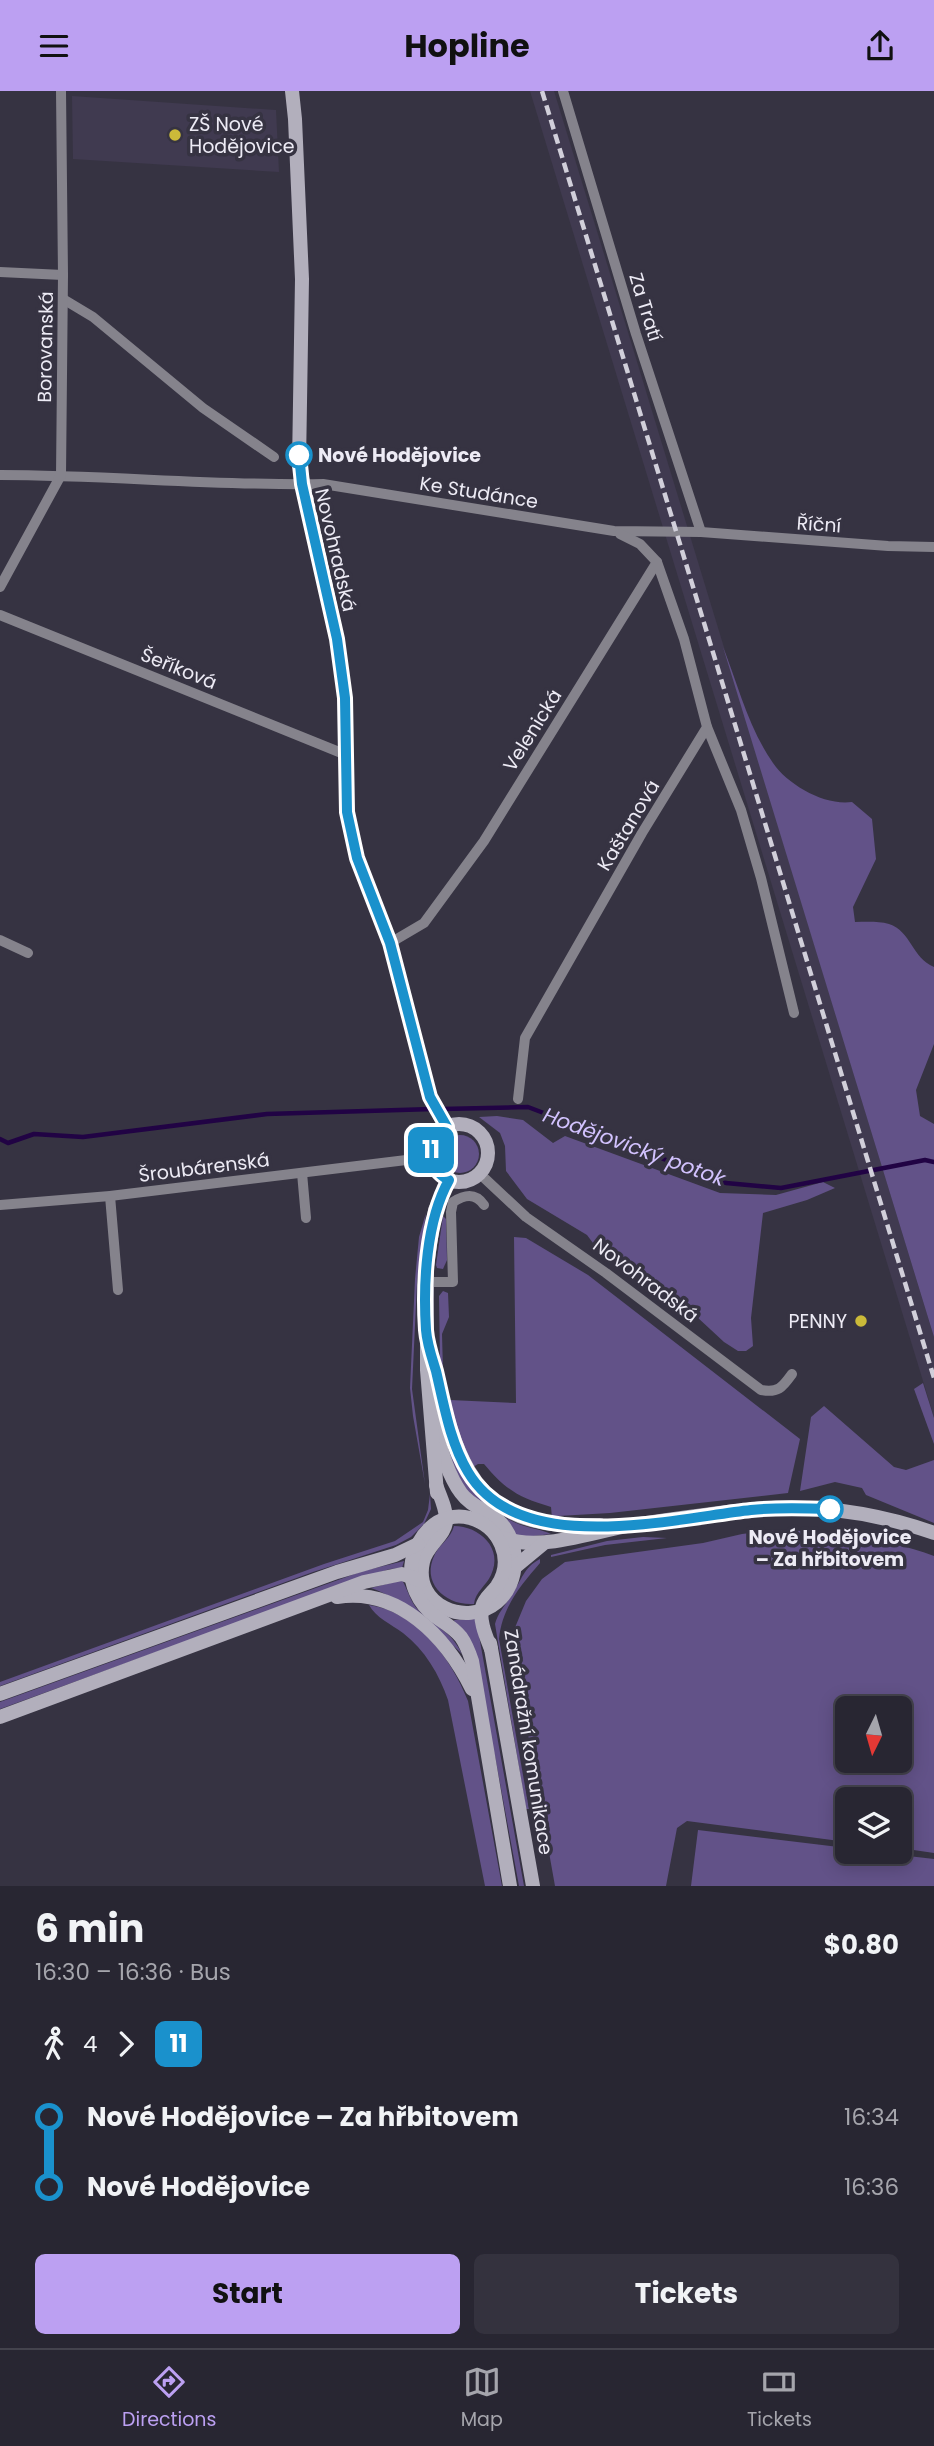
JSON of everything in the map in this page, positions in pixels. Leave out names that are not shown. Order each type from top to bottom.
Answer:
[{"type":"main road","name":"Novohradská","points":[[292,91],[302,279],[299,457],[302,484],[337,639],[345,698],[347,812],[357,858],[390,943],[430,1097],[443,1121]]},
{"type":"main road","points":[[443,1121],[470,1127],[483,1137],[488,1160],[480,1174],[465,1182],[449,1180],[438,1173],[430,1157],[443,1121]]},
{"type":"main road","points":[[449,1180],[435,1210],[427,1282],[426,1332],[432,1454],[438,1509],[436,1518],[413,1556],[419,1599],[455,1630],[467,1646],[472,1661],[510,1886]]},
{"type":"main road","points":[[426,1332],[457,1451],[469,1473],[494,1501],[509,1511],[544,1523],[632,1525]]},
{"type":"main road","points":[[0,1717],[364,1582],[392,1575],[416,1578],[431,1598],[446,1610],[464,1614],[488,1608],[511,1584],[515,1567],[512,1542],[497,1519],[468,1502],[461,1493],[453,1480],[431,1414]]},
{"type":"main road","points":[[416,1578],[426,1553],[443,1531],[446,1518],[436,1485]]},
{"type":"main road","points":[[496,1535],[512,1542],[544,1543],[632,1525],[754,1509],[793,1507],[884,1517],[934,1533]]},
{"type":"main road","points":[[431,1526],[446,1518],[467,1517],[488,1527],[496,1535],[504,1553],[505,1565],[498,1585],[486,1598],[488,1608]]},
{"type":"main road","points":[[515,1567],[544,1543]]},
{"type":"main road","points":[[0,1694],[275,1594],[395,1555],[418,1544]]},
{"type":"main road","points":[[271,1618],[346,1596],[388,1601],[412,1615],[450,1651],[477,1699]]},
{"type":"main road","name":"Zanádražní komunikace","points":[[488,1608],[491,1617],[491,1649],[533,1886]]},
{"type":"street","name":"Borovanská","points":[[0,587],[61,475],[61,91]]},
{"type":"street","name":"Za Tratí","points":[[563,91],[636,334],[701,532]]},
{"type":"street","points":[[0,272],[63,275]]},
{"type":"street","points":[[63,299],[93,317],[203,408],[274,457]]},
{"type":"street","name":"Ke Studánce","points":[[0,475],[61,475],[278,485],[323,484],[614,531],[701,532]]},
{"type":"street","points":[[614,531],[640,544],[657,562],[684,639],[707,727],[744,821],[794,1013]]},
{"type":"street","name":"Říční","points":[[701,532],[934,547]]},
{"type":"street","name":"Velenická","points":[[390,943],[424,923],[484,841],[657,562]]},
{"type":"street","name":"Šeříková","points":[[0,615],[344,754]]},
{"type":"street","name":"Kaštanová","points":[[519,1099],[525,1038],[642,833],[707,727]]},
{"type":"street","points":[[0,940],[28,953]]},
{"type":"street","name":"Šroubárenská","points":[[0,1205],[110,1196],[430,1157]]},
{"type":"street","points":[[302,1174],[306,1218]]},
{"type":"street","name":"Novohradská","points":[[480,1174],[526,1217],[606,1273],[761,1390],[773,1392],[781,1389],[792,1374]]},
{"type":"street","points":[[427,1282],[453,1282],[453,1202],[464,1195],[479,1198],[484,1205]]},
{"type":"street","points":[[110,1196],[118,1290]]},
{"type":"street","points":[[435,1210],[451,1212]]},
{"type":"shaded area","points":[[530,91],[554,91],[631,342],[934,1337],[934,1417]]},
{"type":"shaded area","name":"ZŠ Nové Hodějovice","points":[[72,96],[276,110],[279,172],[73,159]]},
{"type":"shaded area","points":[[723,647],[757,736],[773,763],[797,786],[830,801],[852,802],[872,819],[876,859],[853,907],[855,922],[881,922],[896,927],[921,957],[934,967],[934,1044],[916,1090],[920,1116],[934,1124],[934,1337]]},
{"type":"shaded area","points":[[497,1116],[523,1120],[553,1143],[565,1136],[720,1193],[776,1195],[823,1182],[835,1188],[807,1200],[763,1213],[751,1318],[753,1346],[746,1351],[738,1351],[724,1342],[683,1304],[596,1247],[587,1235],[527,1199],[506,1171],[505,1146],[500,1133],[479,1117]]},
{"type":"shaded area","points":[[460,1135],[474,1140],[479,1154],[474,1168],[460,1173],[446,1168],[441,1154],[446,1140]]},
{"type":"shaded area","points":[[426,1213],[417,1283],[412,1389],[425,1484],[410,1388],[415,1279],[419,1237]]},
{"type":"shaded area","points":[[443,1216],[446,1219],[447,1260],[443,1269],[437,1268],[436,1265]]},
{"type":"shaded area","points":[[514,1237],[526,1238],[588,1275],[800,1439],[788,1493],[610,1513],[558,1516],[557,1519],[552,1518],[551,1507],[514,1492],[484,1464],[473,1467],[454,1425],[440,1362],[439,1296],[443,1291],[448,1293],[449,1317],[442,1334],[443,1371],[450,1400],[516,1403]]},
{"type":"shaded area","points":[[923,1383],[934,1418],[934,1444],[914,1389]]},
{"type":"shaded area","points":[[824,1406],[894,1467],[906,1470],[934,1460],[934,1523],[866,1495],[862,1488],[835,1482],[800,1491],[811,1417]]},
{"type":"shaded area","points":[[449,1449],[475,1491],[491,1508],[519,1524],[551,1534],[516,1538],[465,1488],[452,1463]]},
{"type":"shaded area","points":[[430,1494],[431,1509],[424,1524],[411,1537],[396,1545],[313,1572],[0,1686],[0,1682],[324,1564],[395,1541],[423,1522]]},
{"type":"shaded area","points":[[454,1526],[480,1534],[492,1548],[494,1565],[491,1575],[476,1596],[474,1604],[464,1604],[445,1597],[433,1583],[431,1565],[435,1554]]},
{"type":"shaded area","points":[[775,1530],[815,1532],[876,1540],[934,1556],[934,1853],[912,1850],[912,1787],[835,1787],[835,1840],[687,1821],[677,1828],[666,1886],[555,1886],[514,1656],[514,1630],[526,1601],[542,1579],[565,1562]]},
{"type":"shaded area","points":[[643,1537],[667,1538],[605,1545],[551,1557],[607,1541]]},
{"type":"shaded area","points":[[540,1559],[540,1563],[508,1607],[499,1639],[529,1809],[526,1809],[495,1624],[526,1570]]},
{"type":"shaded area","points":[[404,1561],[402,1568],[351,1581],[0,1709],[0,1702],[363,1571]]},
{"type":"shaded area","points":[[402,1580],[418,1610],[447,1634],[462,1654],[431,1625],[397,1600],[371,1588]]},
{"type":"shaded area","points":[[369,1605],[386,1609],[417,1627],[442,1654],[461,1685],[468,1701],[502,1886],[485,1886],[448,1700],[440,1681],[418,1647]]},
{"type":"shaded area","points":[[476,1619],[524,1886],[519,1886],[495,1756],[454,1620]]},
{"type":"shaded area","points":[[698,1830],[835,1847],[835,1864],[912,1864],[912,1856],[934,1859],[934,1886],[691,1886]]},
{"type":"waterway","name":"Hodějovický potok","points":[[442,1109],[528,1107],[726,1183],[781,1188],[925,1160],[934,1162]]},
{"type":"waterway","name":"Hodějovický potok","points":[[0,1139],[8,1143],[34,1134],[83,1137],[267,1114],[433,1109]]},
{"type":"railway","points":[[542,91],[934,1378]]},
{"type":"bus line","name":"11","points":[[299,455],[302,484],[337,639],[345,698],[347,812],[357,858],[390,943],[430,1097],[447,1127],[437,1135],[430,1151],[432,1163],[438,1173],[449,1180],[435,1210],[427,1266],[426,1332],[457,1451],[479,1487],[494,1501],[509,1511],[544,1523],[632,1525],[754,1509],[830,1509]]},
{"type":"place","name":"ZŠ Nové Hodějovice","points":[[175,135]]},
{"type":"place","name":"Nové Hodějovice","points":[[299,455]]},
{"type":"place","name":"PENNY","points":[[861,1321]]},
{"type":"place","name":"Nové Hodějovice – Za hřbitovem","points":[[830,1509]]}]
